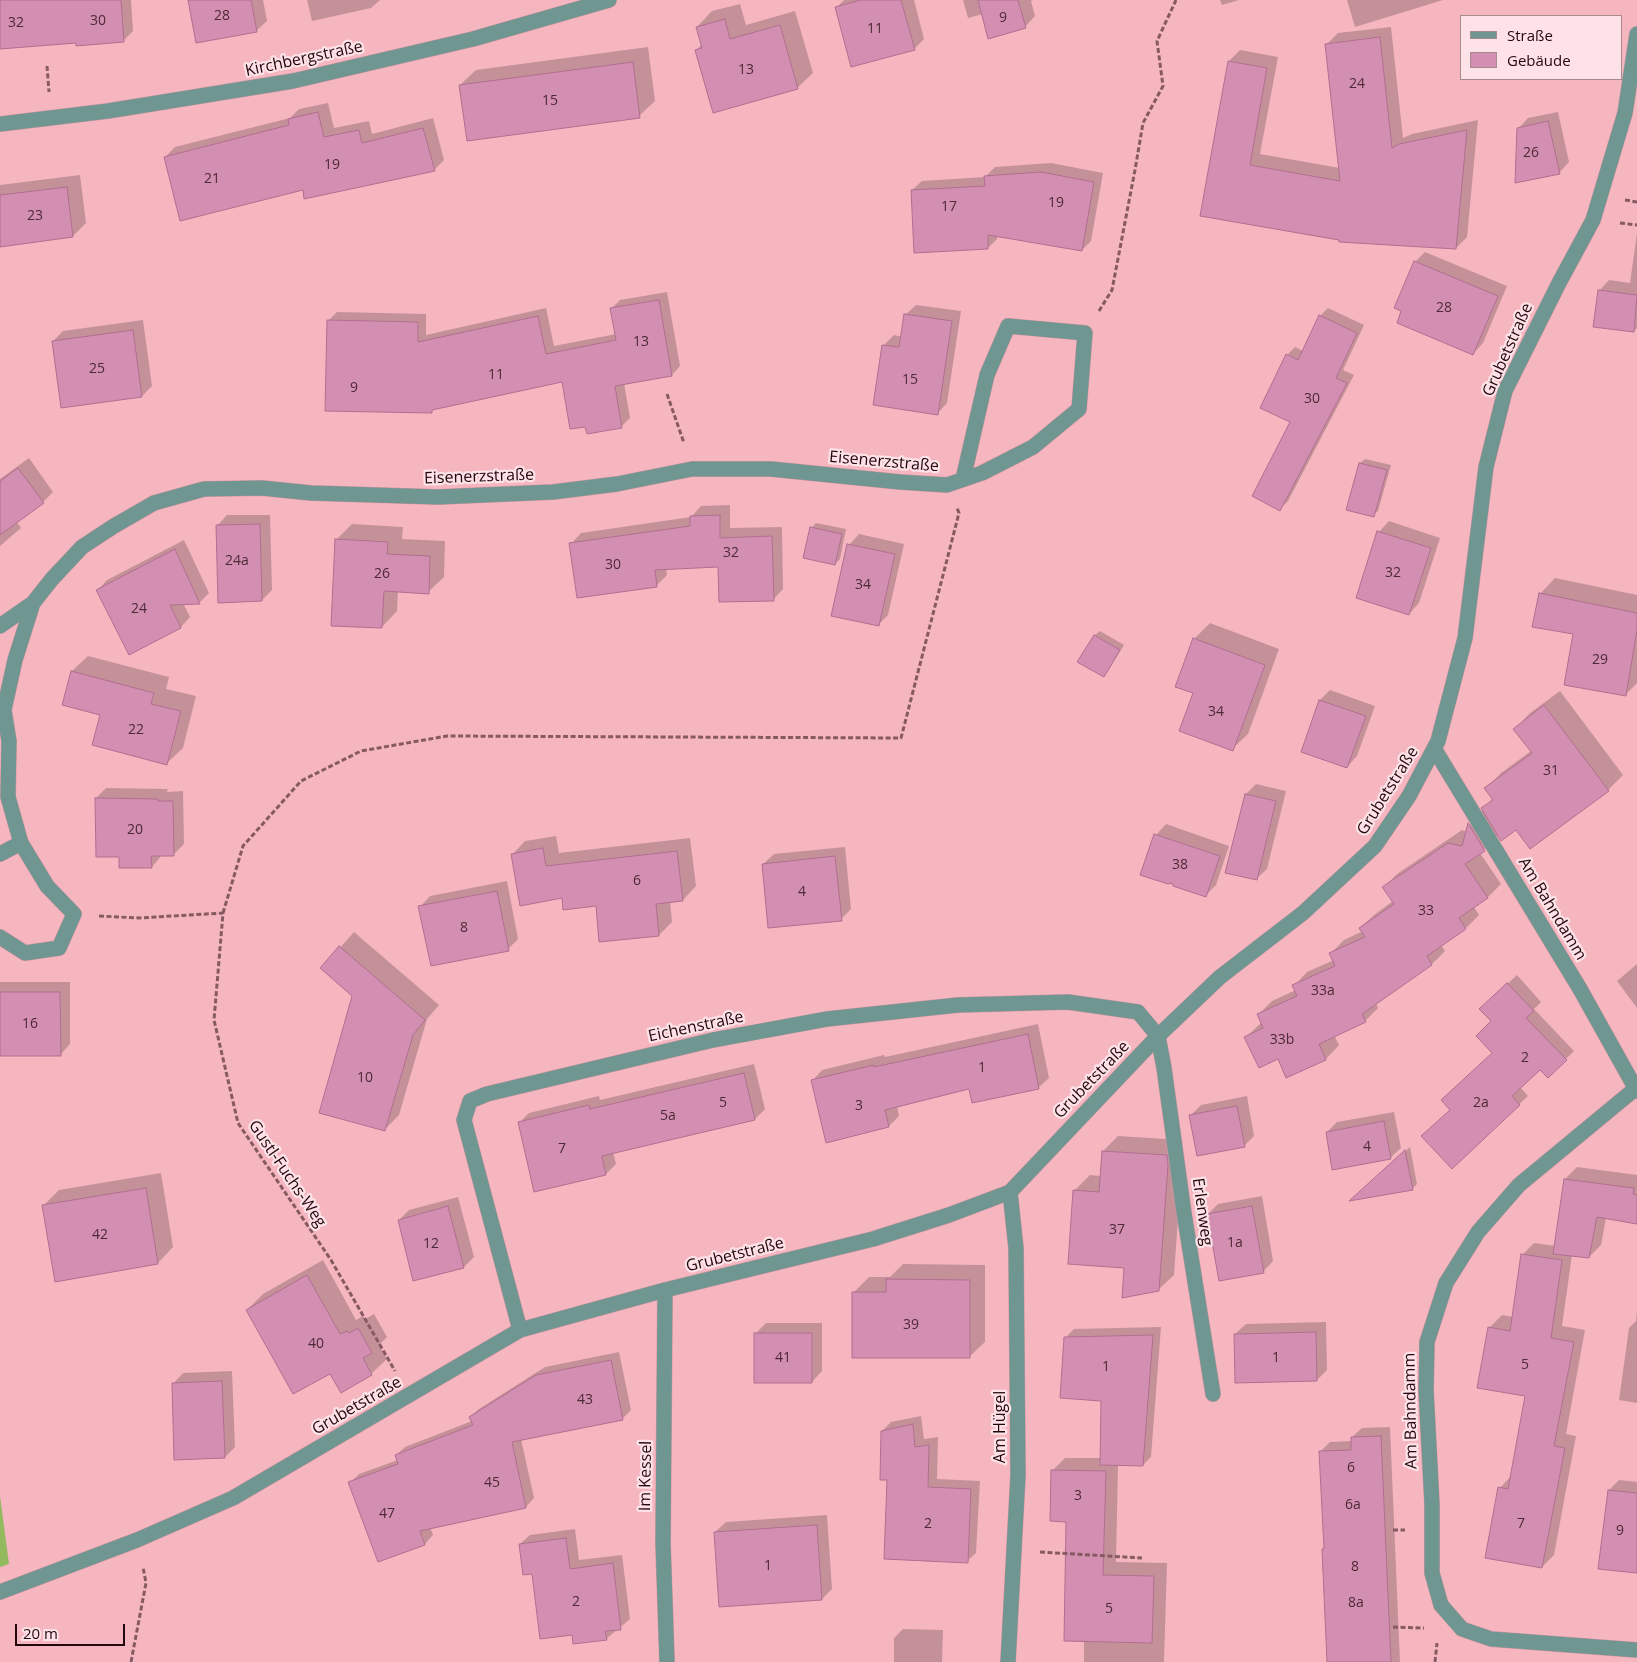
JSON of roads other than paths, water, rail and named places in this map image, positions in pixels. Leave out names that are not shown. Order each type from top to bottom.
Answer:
[{"type":"street","name":"Kirchbergstraße","points":[[0,124],[108,111],[293,81],[473,39],[609,0]]},
{"type":"street","name":"Grubetstraße","points":[[0,1592],[137,1540],[233,1498],[520,1330],[665,1290],[873,1239],[949,1215],[1010,1192],[1158,1036],[1220,977],[1303,913],[1375,846],[1409,796],[1435,750],[1465,638],[1486,466],[1505,391],[1593,220],[1625,113],[1637,34]]},
{"type":"street","name":"Eisenerzstraße","points":[[0,626],[33,603],[52,579],[82,547],[154,503],[204,489],[262,488],[311,493],[438,497],[553,492],[617,484],[692,469],[772,469],[947,485],[982,473],[1033,447],[1079,409],[1085,333],[1008,326],[987,375],[963,479]]},
{"type":"street","name":"Eisenerzstraße","points":[[0,937],[25,953],[58,948],[74,914],[47,886],[22,843],[8,797],[9,741],[2,708],[33,603]]},
{"type":"street","name":"Am Bahndamm","points":[[1435,750],[1580,989],[1636,1090],[1519,1185],[1478,1232],[1446,1283],[1427,1342],[1426,1390],[1432,1504],[1432,1573],[1441,1605],[1462,1629],[1491,1639],[1637,1650]]},
{"type":"street","points":[[0,854],[22,843]]},
{"type":"street","name":"Eichenstraße","points":[[520,1330],[464,1120],[470,1102],[487,1094],[713,1040],[827,1019],[958,1005],[1068,1002],[1138,1012],[1158,1036]]},
{"type":"street","name":"Erlenweg","points":[[1158,1036],[1213,1394]]},
{"type":"street","name":"Am Hügel","points":[[1008,1662],[1018,1475],[1018,1315],[1016,1248],[1010,1192]]},
{"type":"street","name":"Im Kessel","points":[[665,1290],[663,1543],[667,1662]]}]
